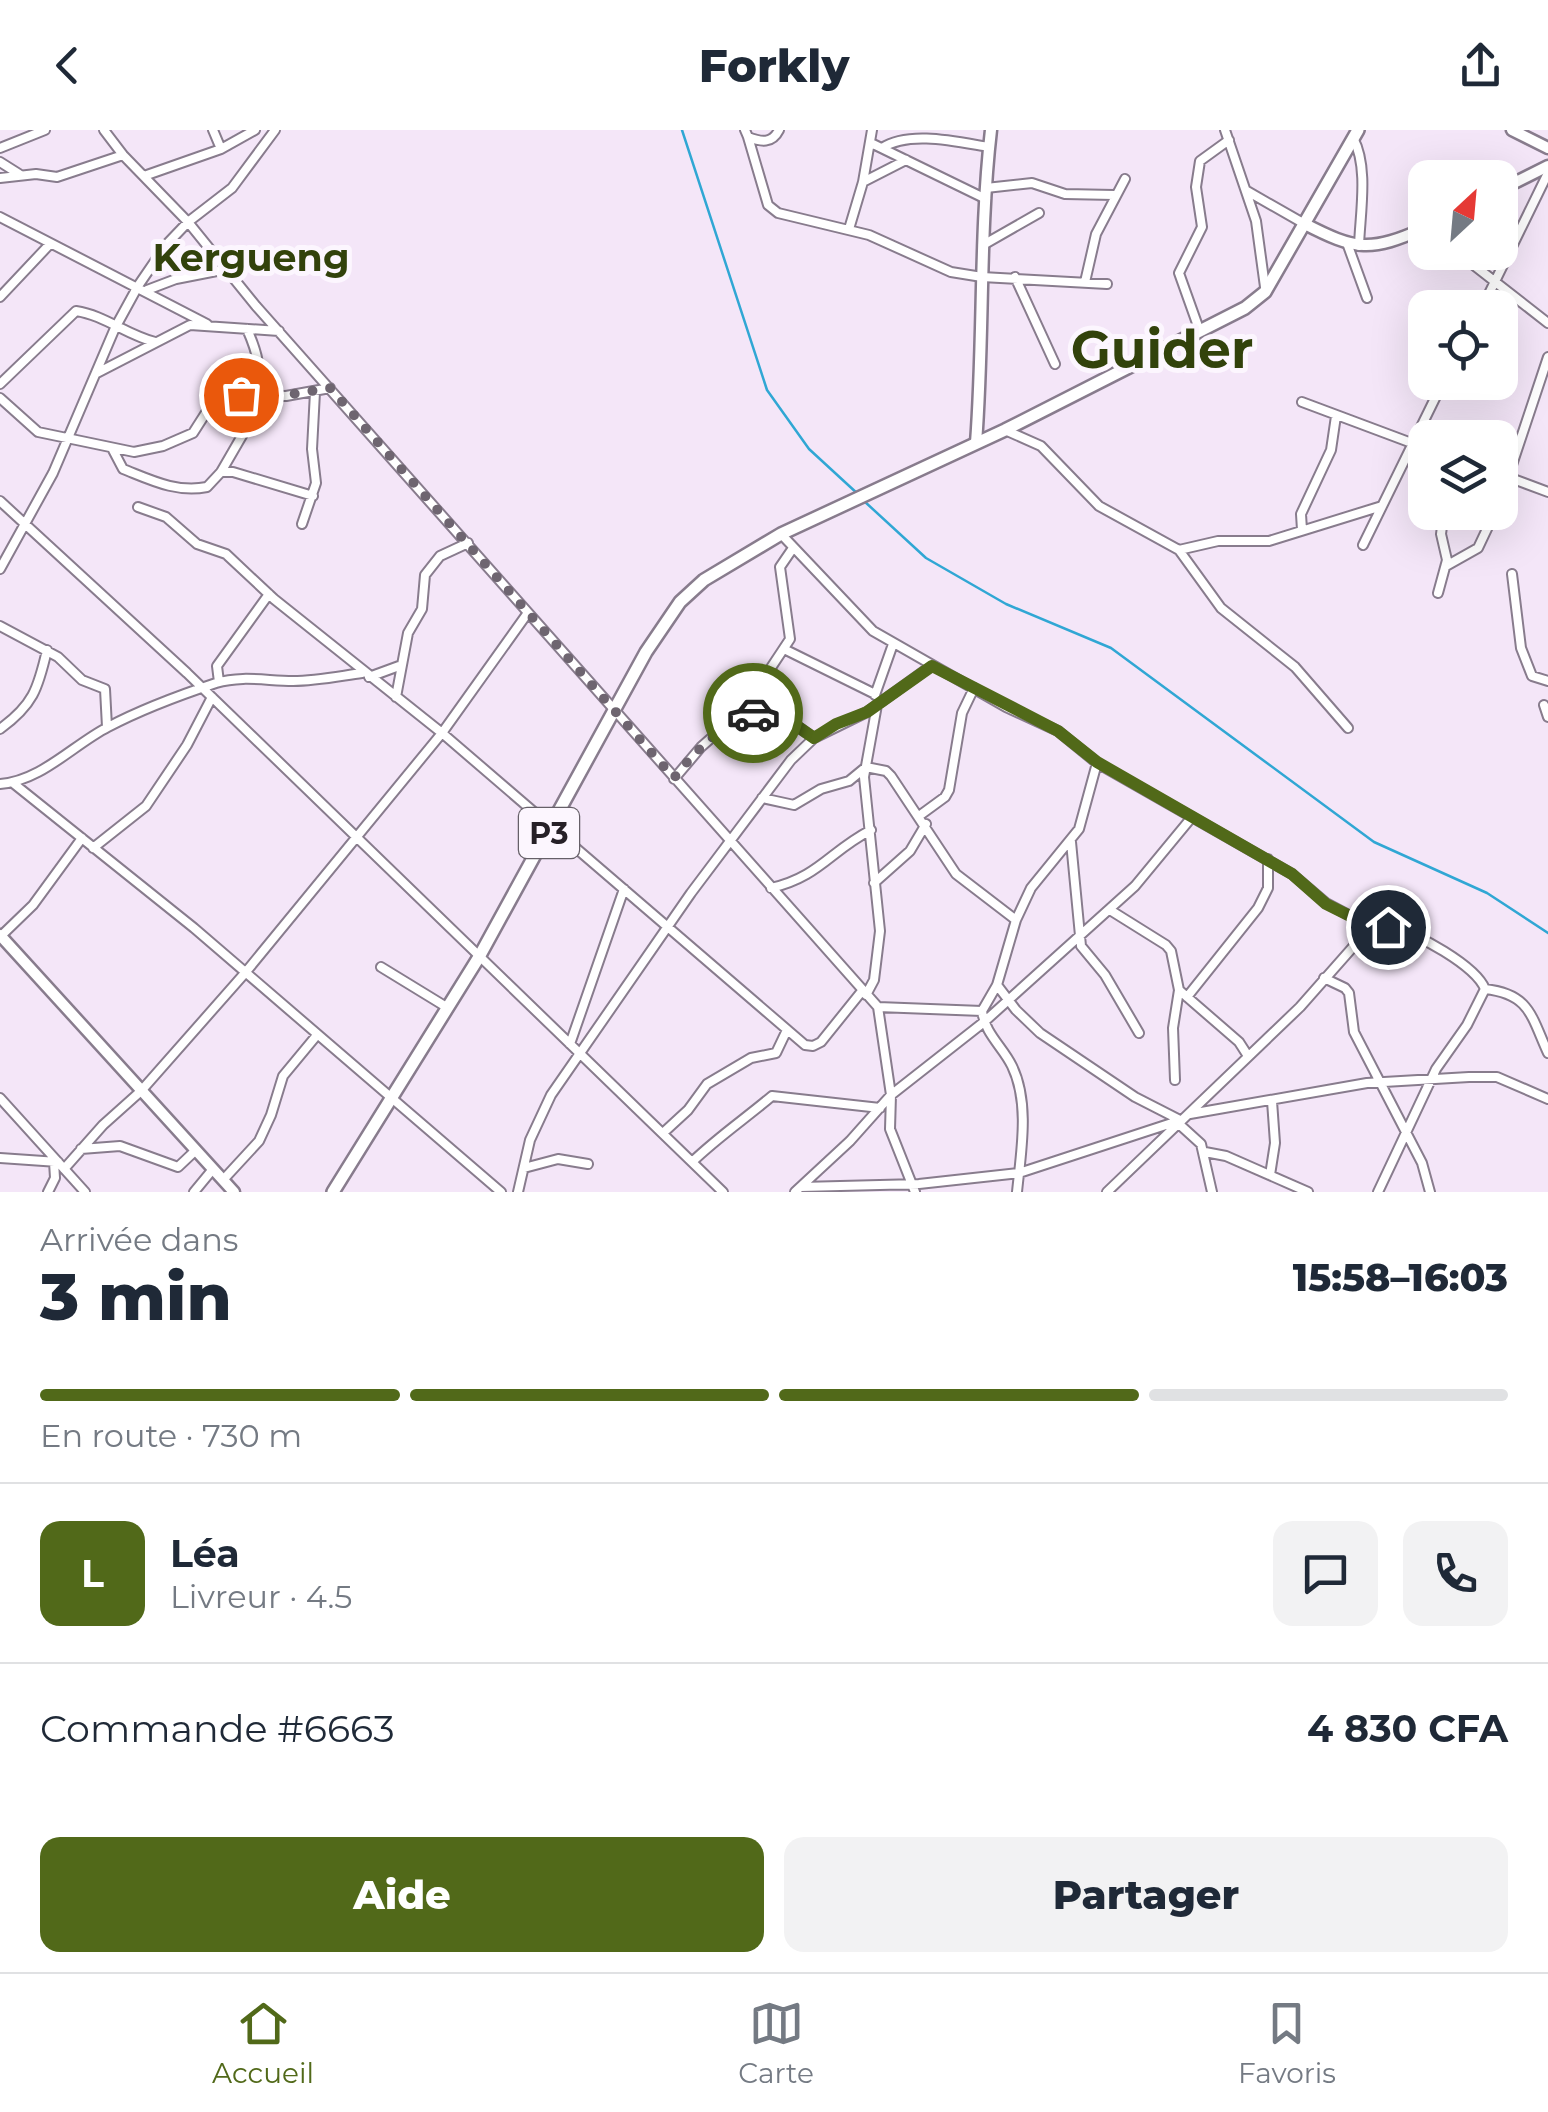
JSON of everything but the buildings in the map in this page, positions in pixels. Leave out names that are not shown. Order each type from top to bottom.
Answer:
[{"type":"main road","points":[[976,443],[1245,308],[1266,292],[1356,134]]},
{"type":"main road","name":"P3","points":[[333,1192],[479,957],[646,652],[680,602],[716,572],[781,534],[976,443]]},
{"type":"street","points":[[0,148],[45,130]]},
{"type":"street","points":[[104,130],[122,155],[188,222],[279,331],[878,1007],[891,1095],[890,1129],[913,1188]]},
{"type":"street","points":[[112,141],[122,130]]},
{"type":"street","points":[[213,130],[221,149]]},
{"type":"street","points":[[144,176],[221,149],[255,130]]},
{"type":"street","points":[[0,569],[53,473],[116,328],[166,244],[232,188],[275,130]]},
{"type":"street","points":[[747,134],[759,142],[770,140],[779,130]]},
{"type":"street","points":[[850,229],[872,130]]},
{"type":"street","points":[[976,443],[991,130]]},
{"type":"street","points":[[1512,130],[1548,148]]},
{"type":"street","points":[[747,134],[772,210],[850,229],[928,264],[982,277],[1108,284]]},
{"type":"street","points":[[1356,134],[1361,173],[1353,244],[1367,298]]},
{"type":"street","points":[[1199,329],[1179,273],[1202,227],[1196,187],[1200,160],[1227,135],[1256,221],[1266,292]]},
{"type":"street","points":[[882,148],[890,142],[927,137],[989,147]]},
{"type":"street","points":[[870,143],[986,193],[1032,182],[1065,194],[1114,195]]},
{"type":"street","points":[[0,162],[6,175],[58,177],[122,155]]},
{"type":"street","points":[[863,182],[906,160]]},
{"type":"street","points":[[1518,182],[1548,170]]},
{"type":"street","points":[[1491,290],[1548,170]]},
{"type":"street","points":[[1085,282],[1096,234],[1125,178]]},
{"type":"street","points":[[1246,190],[1302,224],[1353,244],[1390,244],[1408,236]]},
{"type":"street","points":[[983,245],[1039,213]]},
{"type":"street","points":[[0,217],[207,324]]},
{"type":"street","points":[[0,297],[49,245]]},
{"type":"street","points":[[142,288],[227,269]]},
{"type":"street","points":[[1478,270],[1548,324]]},
{"type":"street","points":[[1015,278],[1055,364]]},
{"type":"street","points":[[0,384],[76,311],[156,342]]},
{"type":"street","points":[[97,373],[180,328],[207,324],[279,331]]},
{"type":"street","points":[[113,450],[123,469],[166,486],[207,487],[221,472],[260,396],[259,357],[248,329]]},
{"type":"street","points":[[1518,438],[1548,357]]},
{"type":"street","points":[[0,398],[38,432],[113,450],[140,452],[193,433],[214,404],[236,396],[330,388]]},
{"type":"street","points":[[302,524],[316,483],[312,449],[315,392]]},
{"type":"street","points":[[1302,402],[1408,443]]},
{"type":"street","points":[[1302,530],[1302,510],[1331,450],[1336,416]]},
{"type":"street","points":[[1004,430],[1041,446],[1100,506],[1179,550],[1222,608],[1295,667],[1348,728]]},
{"type":"street","points":[[1363,545],[1408,452]]},
{"type":"street","points":[[221,472],[233,472],[313,496]]},
{"type":"street","points":[[1518,481],[1548,492]]},
{"type":"street","points":[[0,501],[98,588],[723,1192]]},
{"type":"street","points":[[1179,550],[1218,541],[1269,540],[1382,506]]},
{"type":"street","points":[[138,507],[166,517],[197,544],[226,554],[366,675],[442,733],[805,1045],[813,1046],[841,1020],[874,980],[880,931],[864,796],[874,702],[894,644]]},
{"type":"street","points":[[1438,593],[1446,566],[1442,530]]},
{"type":"street","points":[[1446,566],[1478,548],[1487,530]]},
{"type":"street","points":[[781,534],[855,615],[894,644],[1058,731],[1097,762],[1292,874],[1326,904],[1360,921],[1368,930]]},
{"type":"street","points":[[396,697],[408,633],[422,609],[424,576],[440,556],[468,542]]},
{"type":"street","points":[[674,778],[693,755],[743,710],[784,649],[791,635],[780,566],[793,548]]},
{"type":"street","points":[[1512,574],[1522,648],[1532,676],[1548,681]]},
{"type":"street","points":[[219,682],[217,666],[269,594]]},
{"type":"street","points":[[48,1192],[59,1164],[81,1149],[141,1091],[357,840],[442,733],[528,614]]},
{"type":"street","points":[[0,626],[58,656],[82,680],[105,688],[107,727]]},
{"type":"street","points":[[784,649],[874,702]]},
{"type":"street","points":[[0,730],[36,694],[47,650]]},
{"type":"street","points":[[0,784],[13,783],[55,762],[107,727],[219,682],[242,678],[302,681],[366,675],[399,666]]},
{"type":"street","points":[[518,1192],[530,1140],[545,1107],[668,926],[791,760],[814,738],[932,666]]},
{"type":"street","points":[[874,882],[900,862],[922,820],[949,790],[962,713],[974,688]]},
{"type":"street","points":[[93,848],[146,806],[187,745],[212,697]]},
{"type":"street","points":[[1544,705],[1548,718]]},
{"type":"street","points":[[743,710],[794,724],[814,738]]},
{"type":"street","points":[[1017,1192],[1020,1087],[1011,1063],[984,1022],[982,1011],[997,985],[1016,920],[1031,888],[1072,842],[1088,806],[1097,762]]},
{"type":"street","points":[[866,767],[888,773],[956,874],[1016,920]]},
{"type":"street","points":[[762,798],[794,805],[827,787],[849,782],[866,767]]},
{"type":"street","points":[[13,783],[501,1192]]},
{"type":"street","points":[[798,1190],[891,1095],[984,1022],[1110,910],[1192,817]]},
{"type":"street","points":[[772,888],[814,873],[849,841],[871,830]]},
{"type":"street","points":[[82,838],[33,905],[0,936],[234,1192]]},
{"type":"street","points":[[1072,842],[1081,946],[1104,974],[1139,1032]]},
{"type":"street","points":[[1187,997],[1258,908],[1268,888],[1268,859]]},
{"type":"street","points":[[570,1044],[624,889]]},
{"type":"street","points":[[1110,910],[1171,951],[1178,990],[1173,1028],[1175,1080]]},
{"type":"street","points":[[1109,1191],[1300,1006],[1368,930],[1397,928],[1426,942],[1454,957],[1482,981],[1485,989]]},
{"type":"street","points":[[381,967],[448,1008]]},
{"type":"street","points":[[1324,978],[1349,993],[1350,1023],[1422,1162],[1430,1192]]},
{"type":"street","points":[[997,985],[1040,1033],[1135,1098],[1183,1120],[1202,1144],[1212,1192]]},
{"type":"street","points":[[1485,989],[1504,991],[1523,1001],[1548,1054]]},
{"type":"street","points":[[1378,1192],[1432,1080],[1485,989]]},
{"type":"street","points":[[1178,990],[1240,1042],[1248,1056]]},
{"type":"street","points":[[878,1007],[982,1011]]},
{"type":"street","points":[[663,1133],[688,1110],[707,1084],[750,1058],[773,1056],[786,1032]]},
{"type":"street","points":[[223,1180],[258,1141],[283,1076],[318,1035]]},
{"type":"street","points":[[798,1190],[913,1188],[1019,1173],[1183,1120],[1378,1082],[1497,1078],[1548,1100]]},
{"type":"street","points":[[692,1162],[772,1096],[880,1108]]},
{"type":"street","points":[[0,1098],[86,1192]]},
{"type":"street","points":[[1270,1175],[1275,1143],[1272,1101]]},
{"type":"street","points":[[81,1149],[120,1146],[178,1166],[196,1150]]},
{"type":"street","points":[[1204,1152],[1226,1156],[1308,1192]]},
{"type":"street","points":[[0,1158],[59,1164]]},
{"type":"street","points":[[524,1168],[558,1159],[588,1164]]},
{"type":"street","points":[[194,1192],[213,1170]]},
{"type":"waterway","points":[[682,130],[767,390],[809,449],[859,495]]},
{"type":"waterway","points":[[864,501],[926,558],[1006,604],[1111,648],[1374,842],[1487,893],[1548,933]]},
{"type":"way so far","points":[[241,395],[275,397],[330,388],[674,778],[693,755],[743,710],[753,713]]},
{"type":"district","name":"Kergueng","points":[[251,257]]},
{"type":"district","name":"Guider","points":[[1162,349]]},
{"type":"route","points":[[753,713],[794,724],[814,738],[867,712],[932,666],[1058,731],[1097,762],[1292,874],[1326,904],[1360,921],[1368,930],[1388,927]]}]
